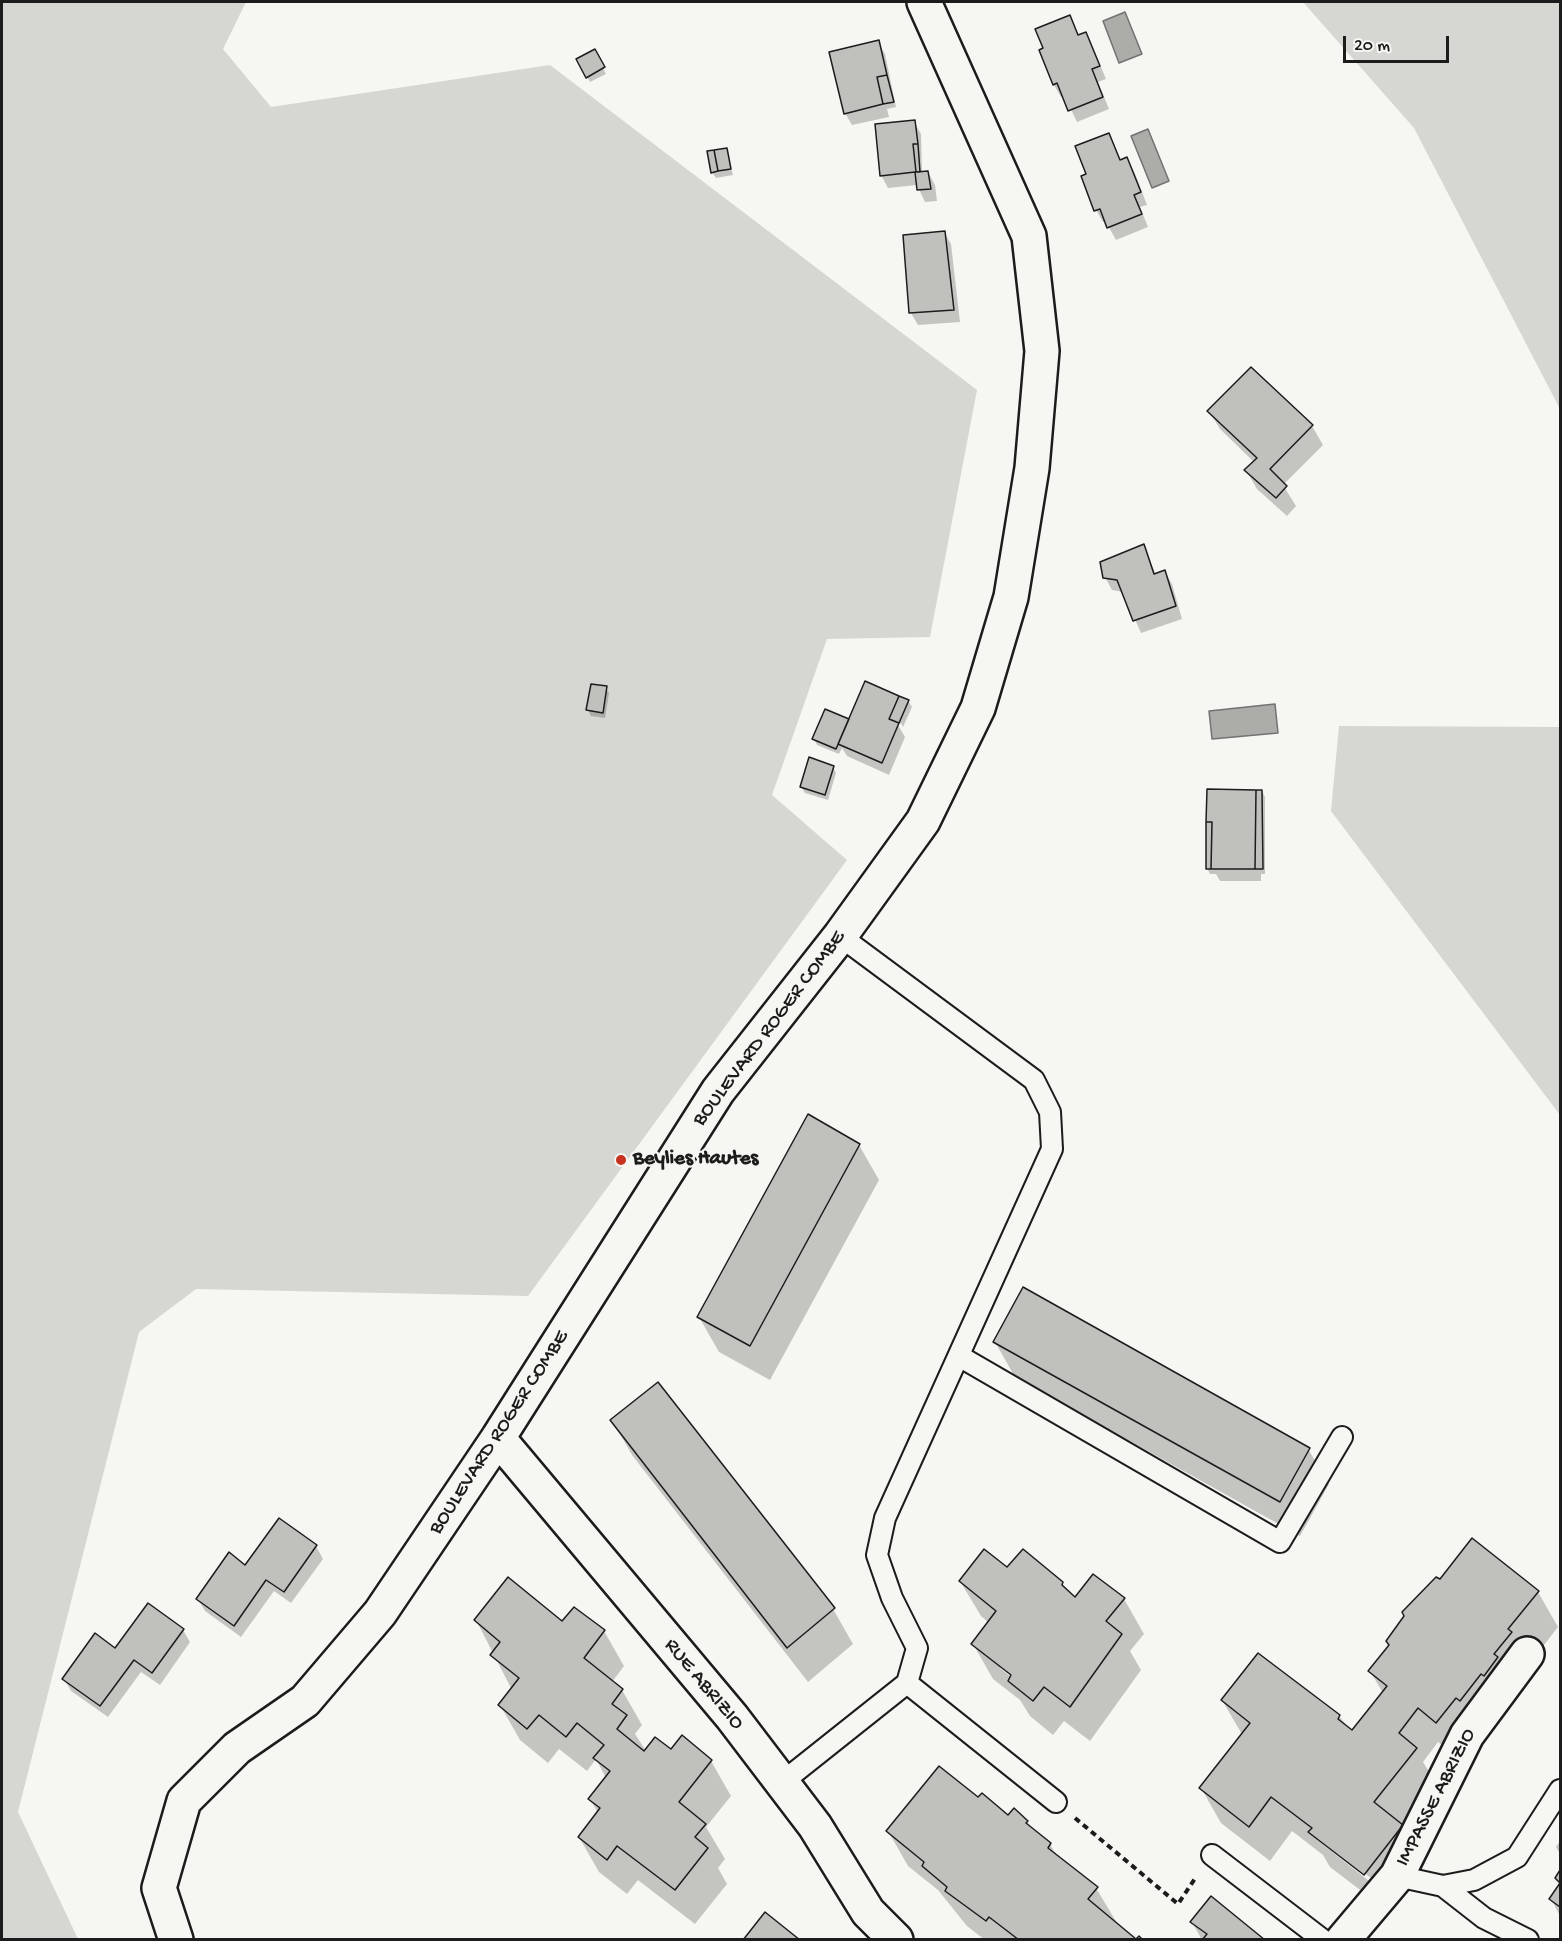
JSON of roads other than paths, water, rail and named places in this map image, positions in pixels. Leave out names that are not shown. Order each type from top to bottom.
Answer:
[{"type":"street","name":"BOULEVARD ROGER COMBE","points":[[176,1940],[159,1888],[184,1801],[237,1748],[305,1701],[380,1613],[498,1438],[718,1091],[840,936],[923,820],[978,708],[1011,597],[1032,468],[1042,351],[1029,236],[924,2]]},
{"type":"street","name":"RUE ABRIZIO","points":[[498,1438],[732,1717],[780,1784],[815,1827],[868,1912],[896,1940]]},
{"type":"street","name":"IMPASSE ABRIZIO","points":[[1343,1940],[1397,1876],[1467,1735],[1527,1653]]},
{"type":"lane","points":[[780,1784],[907,1683],[917,1648],[891,1598],[877,1555],[885,1518],[1052,1149],[1050,1112],[1034,1080],[840,936]]},
{"type":"lane","points":[[959,1356],[1280,1542],[1342,1437]]},
{"type":"lane","points":[[907,1683],[1056,1802]]},
{"type":"lane","points":[[1397,1876],[1443,1886],[1474,1880],[1517,1857],[1560,1790]]},
{"type":"lane","points":[[1212,1855],[1323,1940]]},
{"type":"lane","points":[[1443,1886],[1484,1918],[1528,1940]]},
{"type":"place","name":"Beylies Hautes","points":[[621,1160]]}]
